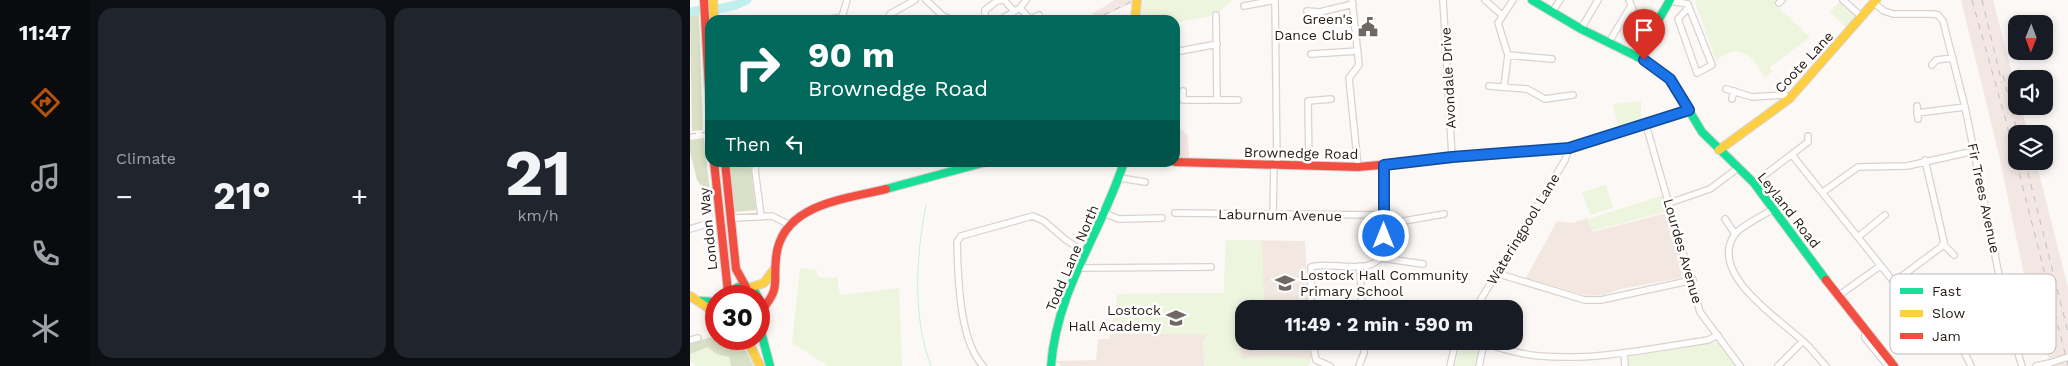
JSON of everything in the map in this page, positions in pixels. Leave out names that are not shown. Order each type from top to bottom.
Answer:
[{"type":"main road","points":[[704,0],[705,18]]},
{"type":"main road","points":[[713,0],[714,15]]},
{"type":"main road","points":[[1135,15],[1137,0]]},
{"type":"main road","name":"Leyland Road","points":[[1532,0],[1581,29],[1637,57],[1670,79],[1702,132],[1754,183],[1838,296],[1894,366]]},
{"type":"main road","points":[[1637,57],[1669,1]]},
{"type":"main road","name":"Coote Lane","points":[[1719,150],[1789,99],[1875,2]]},
{"type":"main road","name":"Brownedge Road","points":[[1180,162],[1358,167],[1452,157],[1569,148],[1689,110]]},
{"type":"main road","name":"London Way","points":[[714,167],[725,285]]},
{"type":"main road","name":"London Way","points":[[726,167],[736,269],[747,285]]},
{"type":"main road","points":[[770,299],[775,291],[775,268],[778,248],[788,224],[810,210],[970,167]]},
{"type":"main road","name":"Todd Lane North","points":[[1051,366],[1052,349],[1062,308],[1120,178],[1123,167]]},
{"type":"main road","points":[[756,285],[764,283],[775,268]]},
{"type":"main road","points":[[693,298],[705,306]]},
{"type":"main road","points":[[753,350],[760,366]]},
{"type":"main road","points":[[766,350],[770,366]]},
{"type":"street","points":[[844,15],[847,0]]},
{"type":"street","points":[[890,15],[915,0]]},
{"type":"street","points":[[926,0],[939,15]]},
{"type":"street","points":[[985,15],[985,10],[997,1],[1004,0],[1024,15]]},
{"type":"street","points":[[1008,15],[1017,10],[1026,0]]},
{"type":"street","points":[[1244,6],[1275,0],[1275,165],[1273,215]]},
{"type":"street","name":"Avondale Drive","points":[[1443,0],[1452,157]]},
{"type":"street","points":[[1485,0],[1502,15]]},
{"type":"street","points":[[1504,87],[1508,55],[1498,29],[1502,15],[1513,0]]},
{"type":"street","points":[[1554,9],[1560,0]]},
{"type":"street","points":[[1581,29],[1598,0]]},
{"type":"street","points":[[1842,0],[1862,17]]},
{"type":"street","points":[[1669,1],[1688,4]]},
{"type":"street","points":[[1307,10],[1320,12],[1353,2],[1359,66],[1349,78],[1358,167]]},
{"type":"street","name":"Fir Trees Avenue","points":[[1875,2],[1884,11],[1893,14],[1938,15],[1943,21],[1965,107],[1999,274]]},
{"type":"street","points":[[1612,37],[1630,3]]},
{"type":"street","points":[[1630,3],[1646,42]]},
{"type":"street","points":[[1689,7],[1712,65],[1697,73],[1678,19],[1689,7]]},
{"type":"street","points":[[1216,15],[1217,100]]},
{"type":"street","points":[[1180,51],[1217,44]]},
{"type":"street","points":[[1311,54],[1358,50]]},
{"type":"street","points":[[1508,55],[1552,59]]},
{"type":"street","points":[[1932,64],[1936,60],[1953,58]]},
{"type":"street","points":[[1489,86],[1527,89],[1545,99],[1573,95]]},
{"type":"street","points":[[1726,88],[1752,97],[1785,95],[1789,99]]},
{"type":"street","points":[[1183,91],[1183,100],[1238,100]]},
{"type":"street","points":[[1732,100],[1734,91]]},
{"type":"street","points":[[1309,166],[1308,101],[1331,99]]},
{"type":"street","points":[[1917,113],[1965,107]]},
{"type":"street","name":"Lourdes Avenue","points":[[1646,125],[1693,280],[1700,312],[1740,366]]},
{"type":"street","points":[[1754,183],[1808,142],[1808,136]]},
{"type":"street","name":"Wateringpool Lane","points":[[1480,300],[1566,160],[1569,148]]},
{"type":"street","points":[[1823,192],[1858,166],[1907,166],[1925,160],[1974,151]]},
{"type":"street","name":"Fir Trees Avenue","points":[[1792,155],[1890,277]]},
{"type":"street","points":[[1925,160],[1943,244],[1954,255]]},
{"type":"street","points":[[1311,300],[1310,267],[1371,265],[1381,258],[1384,251],[1384,165]]},
{"type":"street","points":[[756,167],[761,216]]},
{"type":"street","points":[[1669,203],[1710,189],[1738,168]]},
{"type":"street","points":[[1120,178],[1145,182]]},
{"type":"street","points":[[1773,209],[1735,234],[1729,251],[1732,271],[1745,291],[1804,342],[1826,366]]},
{"type":"street","points":[[1104,213],[1119,219],[1162,218]]},
{"type":"street","name":"Laburnum Avenue","points":[[1175,213],[1384,218],[1404,221],[1444,214]]},
{"type":"street","points":[[1858,237],[1885,214]]},
{"type":"street","points":[[735,218],[772,216],[788,224]]},
{"type":"street","points":[[983,366],[972,351],[959,295],[957,242],[961,236],[1033,216],[1044,221],[1066,240],[1086,253]]},
{"type":"street","points":[[1725,219],[1735,234]]},
{"type":"street","points":[[690,229],[710,223]]},
{"type":"street","points":[[1904,274],[1943,244]]},
{"type":"street","points":[[1381,258],[1423,264]]},
{"type":"street","points":[[1360,266],[1362,300]]},
{"type":"street","points":[[1838,296],[1880,266]]},
{"type":"street","points":[[1080,268],[1211,267]]},
{"type":"street","points":[[1496,273],[1585,300],[1601,300],[1693,280]]},
{"type":"street","name":"Leyland Road","points":[[1865,330],[1865,338],[1888,366]]},
{"type":"street","points":[[1514,350],[1539,356],[1624,353],[1708,340],[1718,334]]},
{"type":"street","points":[[690,340],[698,338]]},
{"type":"street","points":[[1778,366],[1800,344]]},
{"type":"street","points":[[1314,350],[1316,360],[1330,366]]},
{"type":"street","points":[[1359,366],[1364,350]]},
{"type":"street","points":[[1450,366],[1454,350]]},
{"type":"street","points":[[1479,366],[1480,350]]},
{"type":"street","points":[[1624,353],[1625,366]]},
{"type":"street","points":[[1965,354],[1971,366]]},
{"type":"street","points":[[2018,354],[2022,366]]},
{"type":"street","points":[[2036,366],[2068,358]]},
{"type":"shaded area","points":[[1115,0],[1138,0],[1106,15],[1092,14]]},
{"type":"shaded area","points":[[1961,0],[1993,0],[2011,70],[2008,70],[2008,115],[2023,115],[2026,125],[2008,125],[2008,170],[2038,170],[2068,288],[2068,366],[2050,366],[2048,354],[2056,354],[2056,274],[2024,274],[1998,151]]},
{"type":"shaded area","points":[[1180,129],[1188,135],[1189,157],[1180,157]]},
{"type":"shaded area","points":[[1670,212],[1688,276],[1686,277],[1621,289],[1604,295],[1588,296],[1526,278],[1557,221],[1572,223],[1587,218],[1593,232]]},
{"type":"shaded area","name":"Lostock Hall Academy","points":[[1226,240],[1305,241],[1308,300],[1235,300],[1235,350],[1309,350],[1311,360],[1307,366],[1061,366],[1056,361],[1096,360],[1098,339],[1109,339],[1118,294],[1224,293]]},
{"type":"green space","points":[[1147,0],[1232,0],[1216,15],[1180,22],[1180,15],[1142,15],[1141,2]]},
{"type":"green space","points":[[1696,0],[1782,0],[1777,6],[1810,37],[1770,67],[1772,71],[1765,78],[1751,58],[1745,54],[1732,52],[1716,61],[1695,2]]},
{"type":"green space","points":[[1840,1],[1858,16],[1847,28],[1830,12]]},
{"type":"green space","points":[[699,14],[703,130],[692,131],[690,15]]},
{"type":"green space","points":[[1641,101],[1641,121],[1618,127],[1613,104]]},
{"type":"green space","points":[[704,138],[705,167],[707,167],[713,219],[706,193],[697,180],[690,152],[690,140]]},
{"type":"green space","points":[[729,167],[751,167],[756,210],[734,212]]},
{"type":"green space","points":[[1606,185],[1613,208],[1590,215],[1582,192]]},
{"type":"green space","points":[[1664,195],[1669,211],[1593,231],[1588,219]]},
{"type":"green space","name":"Lostock Hall Academy","points":[[1226,240],[1262,241],[1264,300],[1235,300],[1235,350],[1241,350],[1241,358],[1273,356],[1311,358],[1307,366],[1204,366],[1203,341],[1207,334],[1110,334],[1118,294],[1224,293]]},
{"type":"green space","points":[[800,268],[817,270],[817,276],[826,278],[837,277],[840,295],[899,288],[902,366],[828,366],[792,343]]},
{"type":"green space","points":[[705,339],[705,348],[690,354],[690,344]]},
{"type":"green space","points":[[1722,341],[1737,366],[1628,366],[1627,358],[1631,354]]},
{"type":"green space","points":[[705,348],[705,350],[711,350],[716,354],[729,357],[731,366],[696,366],[690,361],[690,354]]},
{"type":"green space","points":[[711,350],[746,350],[754,366],[731,366],[729,357],[716,354]]},
{"type":"green space","points":[[1461,350],[1481,350],[1477,366],[1454,366]]},
{"type":"waterway","points":[[718,9],[736,5],[747,0]]},
{"type":"waterway","points":[[690,12],[700,10]]},
{"type":"waterway","points":[[926,205],[918,265],[918,306],[925,347],[931,366]]},
{"type":"railway","points":[[1104,15],[1135,0]]},
{"type":"railway","points":[[1972,0],[2006,121],[2045,274]]},
{"type":"railway","points":[[1982,0],[2002,83]]},
{"type":"railway","points":[[2003,75],[2016,125]]},
{"type":"railway","points":[[690,134],[705,132]]},
{"type":"railway","points":[[2027,170],[2053,274]]},
{"type":"railway","points":[[2056,284],[2068,332]]},
{"type":"railway","points":[[2056,318],[2068,365]]},
{"type":"traffic: fast","points":[[1532,0],[1581,29],[1644,60],[1670,79],[1702,132],[1754,183],[1826,280]]},
{"type":"traffic: fast","points":[[1637,57],[1670,0]]},
{"type":"traffic: fast","points":[[1521,152],[1569,148],[1689,110]]},
{"type":"traffic: fast","points":[[886,189],[967,167]]},
{"type":"traffic: fast","points":[[1051,366],[1055,338],[1062,311],[1122,167]]},
{"type":"traffic: fast","points":[[701,301],[705,301]]},
{"type":"traffic: fast","points":[[766,350],[770,366]]},
{"type":"traffic: slow","points":[[713,0],[714,15]]},
{"type":"traffic: slow","points":[[1136,15],[1137,0]]},
{"type":"traffic: slow","points":[[1719,150],[1789,99],[1876,0]]},
{"type":"traffic: slow","points":[[758,285],[764,283],[775,268]]},
{"type":"traffic: slow","points":[[690,296],[705,306]]},
{"type":"traffic: slow","points":[[752,350],[760,366]]},
{"type":"traffic: jam","points":[[704,0],[705,18]]},
{"type":"traffic: jam","points":[[1180,162],[1358,167],[1521,152]]},
{"type":"traffic: jam","points":[[715,167],[727,285]]},
{"type":"traffic: jam","points":[[726,167],[736,269],[745,285]]},
{"type":"traffic: jam","points":[[770,298],[775,286],[776,258],[780,240],[789,226],[802,215],[817,207],[834,201],[886,189]]},
{"type":"traffic: jam","points":[[1826,280],[1894,366]]},
{"type":"place","name":"Green's Dance Club","points":[[1368,27]]},
{"type":"place","name":"Lostock Hall Community Primary School","points":[[1285,283]]},
{"type":"place","name":"Lostock Hall Academy","points":[[1176,318]]},
{"type":"route","points":[[1384,236],[1384,165],[1452,157],[1569,148],[1689,110],[1670,79],[1644,60]]}]
